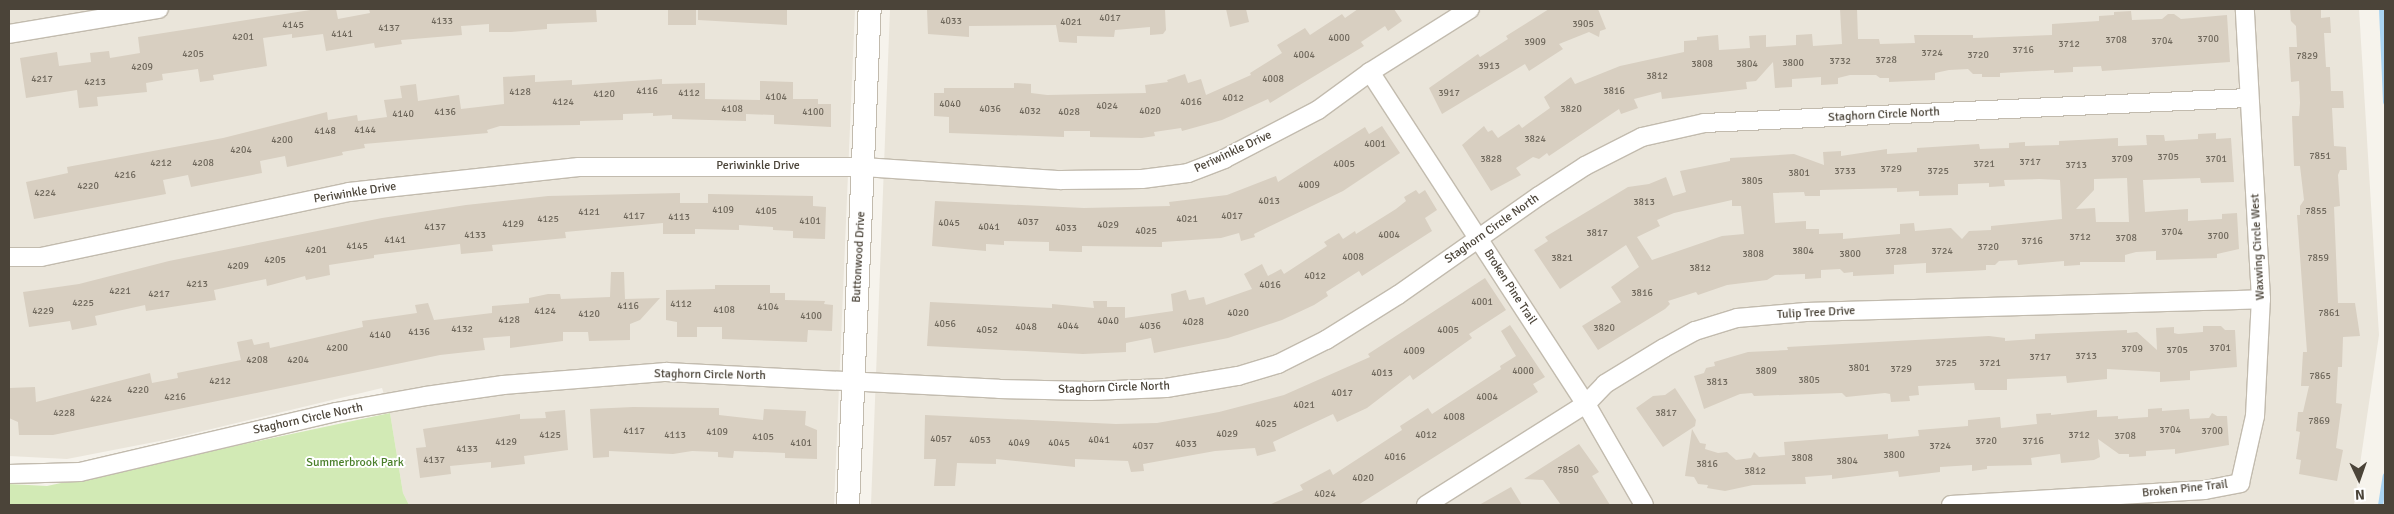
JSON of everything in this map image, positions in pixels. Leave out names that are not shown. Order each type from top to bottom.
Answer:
[{"type":"street","points":[[9,34],[159,9]]},
{"type":"street","name":"Buttonwood Drive","points":[[848,505],[870,9]]},
{"type":"street","name":"Periwinkle Drive","points":[[9,258],[40,257],[350,192],[519,172],[666,166],[863,168],[1061,180],[1142,179],[1188,173],[1224,159],[1318,110],[1370,72],[1470,9]]},
{"type":"street","name":"Waxwing Circle West","points":[[2240,484],[2255,416],[2261,298],[2245,9]]},
{"type":"street","name":"Broken Pine Trail","points":[[1370,72],[1586,404],[1644,505]]},
{"type":"street","name":"Staghorn Circle North","points":[[9,474],[80,472],[336,412],[503,385],[666,372],[1090,391],[1166,388],[1238,376],[1278,364],[1326,340],[1398,295],[1586,166],[1642,137],[1704,123],[2250,98]]},
{"type":"street","name":"Tulip Tree Drive","points":[[1426,505],[1586,404],[1605,384],[1664,348],[1695,331],[1737,318],[1806,312],[2261,298]]},
{"type":"street","name":"Broken Pine Trail","points":[[1951,505],[2205,490],[2240,484]]},
{"type":"shaded area","points":[[9,9],[855,9],[834,505],[409,505],[403,493],[390,413],[382,388],[170,439],[67,459],[9,456]]},
{"type":"shaded area","points":[[890,9],[2359,9],[2379,335],[2354,505],[871,505]]},
{"type":"green space","name":"Summerbrook Park","points":[[390,413],[403,493],[409,505],[9,505],[9,484],[47,486]]},
{"type":"building","points":[[317,9],[336,9],[338,19],[370,13],[369,9],[596,9],[597,22],[547,24],[547,29],[511,32],[489,32],[489,24],[461,26],[462,35],[401,40],[402,44],[375,48],[374,43],[326,51],[323,34],[292,38],[292,34],[263,38],[267,66],[213,75],[214,80],[200,82],[198,69],[162,74],[163,80],[146,83],[147,92],[97,97],[98,106],[79,108],[77,90],[26,98],[20,58],[57,52],[59,66],[91,62],[90,53],[109,51],[110,58],[140,53],[138,37]]},
{"type":"building","points":[[668,9],[696,9],[696,25],[668,25]]},
{"type":"building","points":[[698,9],[787,9],[787,25],[698,20]]},
{"type":"building","points":[[927,9],[1165,9],[1166,30],[1163,34],[1150,35],[1150,27],[1115,30],[1114,37],[1077,36],[1077,43],[1059,42],[1056,25],[969,26],[969,37],[928,34]]},
{"type":"building","points":[[1226,9],[1246,9],[1249,22],[1230,27]]},
{"type":"building","points":[[1358,9],[1394,9],[1402,21],[1388,31],[1385,26],[1361,42],[1364,46],[1270,103],[1268,99],[1222,120],[1182,131],[1181,128],[1154,132],[1155,136],[1142,138],[1090,137],[1090,131],[1064,131],[1064,137],[949,133],[949,117],[934,116],[934,93],[944,93],[944,88],[1014,88],[1014,83],[1031,84],[1031,93],[1047,95],[1146,93],[1145,85],[1168,82],[1167,80],[1185,74],[1188,83],[1201,79],[1206,95],[1251,75],[1250,73],[1282,53],[1277,45],[1305,28],[1310,35],[1342,14],[1345,18]]},
{"type":"building","points":[[1549,9],[1598,9],[1606,29],[1600,31],[1599,37],[1589,32],[1559,44],[1563,49],[1529,71],[1525,64],[1442,114],[1429,88],[1478,54],[1480,57],[1508,39],[1506,36]]},
{"type":"building","points":[[1840,9],[1857,9],[1858,39],[1879,39],[1880,44],[1915,43],[1914,35],[1973,35],[1973,38],[2052,35],[2052,24],[2099,21],[2099,16],[2114,15],[2114,12],[2131,11],[2132,20],[2162,19],[2168,14],[2174,14],[2181,19],[2227,15],[2230,62],[2102,71],[2101,66],[2073,67],[2073,72],[2054,73],[2054,70],[2000,73],[2000,77],[1982,77],[1982,74],[1973,74],[1968,69],[1949,70],[1935,73],[1935,80],[1889,82],[1889,78],[1880,78],[1876,75],[1850,75],[1838,78],[1838,84],[1821,85],[1821,77],[1792,79],[1792,87],[1775,88],[1773,62],[1756,81],[1746,82],[1747,89],[1662,99],[1661,92],[1634,99],[1638,108],[1621,114],[1619,109],[1549,156],[1547,153],[1539,159],[1533,157],[1516,168],[1521,175],[1491,191],[1462,145],[1484,126],[1488,132],[1492,130],[1498,138],[1519,124],[1522,128],[1550,108],[1544,97],[1571,77],[1575,84],[1620,66],[1684,52],[1684,41],[1697,40],[1697,37],[1718,35],[1719,50],[1750,48],[1749,36],[1766,35],[1766,47],[1796,45],[1796,35],[1812,34],[1813,46],[1842,44]]},
{"type":"building","points":[[2290,9],[2321,9],[2321,18],[2330,17],[2331,33],[2324,33],[2326,67],[2330,67],[2331,91],[2343,91],[2344,108],[2332,108],[2334,146],[2346,147],[2347,170],[2340,170],[2338,175],[2340,206],[2334,207],[2338,303],[2355,303],[2360,336],[2343,337],[2342,367],[2338,367],[2336,403],[2342,404],[2336,448],[2343,450],[2337,481],[2299,474],[2301,460],[2296,459],[2300,432],[2296,431],[2298,412],[2303,412],[2309,386],[2301,386],[2303,352],[2307,352],[2297,215],[2300,215],[2300,206],[2304,200],[2300,166],[2294,166],[2292,116],[2299,116],[2300,103],[2299,81],[2291,82],[2289,47],[2297,47],[2296,26],[2291,21]]},
{"type":"building","points":[[535,75],[535,82],[572,80],[572,85],[662,79],[662,84],[705,83],[705,99],[760,100],[760,81],[793,82],[793,99],[818,99],[818,104],[831,104],[831,127],[774,124],[774,115],[746,114],[746,121],[672,119],[672,115],[653,116],[653,113],[623,114],[623,120],[580,121],[580,125],[500,126],[487,130],[488,133],[364,144],[365,148],[342,152],[343,155],[287,167],[285,156],[260,161],[262,173],[191,187],[188,175],[163,180],[166,194],[34,219],[26,182],[68,173],[67,167],[223,138],[327,112],[328,120],[357,115],[358,121],[387,117],[384,100],[402,98],[400,86],[416,84],[418,101],[459,95],[461,109],[504,104],[503,77]]},
{"type":"building","points":[[1382,126],[1400,153],[1343,191],[1254,234],[1255,237],[1241,241],[1239,233],[1221,238],[1162,242],[1162,247],[1082,246],[1082,252],[1049,251],[1049,242],[1004,241],[1004,245],[986,244],[986,251],[932,246],[935,201],[1084,208],[1170,206],[1169,202],[1227,195],[1276,176],[1278,182],[1365,127],[1369,134]]},
{"type":"building","points":[[2216,133],[2216,139],[2231,138],[2234,182],[2201,183],[2200,178],[2143,180],[2145,212],[2188,209],[2188,221],[2222,219],[2222,214],[2237,213],[2239,249],[2217,254],[2217,258],[2156,260],[2156,251],[2136,252],[2125,255],[2125,262],[2080,262],[2080,265],[2064,266],[2064,261],[2018,265],[2017,260],[1999,261],[1995,265],[1986,265],[1986,270],[1926,273],[1926,263],[1894,265],[1894,274],[1853,276],[1853,272],[1844,273],[1840,269],[1821,270],[1821,278],[1805,279],[1805,274],[1775,275],[1767,280],[1727,285],[1698,295],[1696,292],[1668,301],[1670,304],[1665,309],[1598,350],[1582,326],[1621,302],[1611,287],[1639,267],[1626,245],[1560,289],[1534,250],[1548,241],[1545,237],[1628,187],[1649,184],[1666,177],[1673,196],[1686,192],[1680,171],[1730,161],[1730,158],[1794,154],[1824,165],[1823,152],[1841,151],[1841,156],[1887,149],[1887,154],[1917,152],[1917,148],[1979,144],[1980,149],[2009,148],[2009,143],[2025,142],[2025,146],[2059,145],[2059,141],[2118,138],[2118,146],[2147,145],[2146,135],[2164,135],[2165,141],[2198,139],[2198,134]],"holes":[[[2127,178],[2129,222],[2096,222],[2095,208],[2076,209],[2094,190],[2094,179]],[[2004,180],[2060,180],[2062,219],[1991,226],[1991,230],[1969,231],[1962,239],[1951,228],[1915,231],[1914,223],[1900,224],[1900,234],[1843,239],[1843,233],[1819,234],[1819,229],[1806,229],[1806,221],[1775,223],[1773,193],[1804,192],[1805,196],[1820,196],[1820,190],[1897,188],[1897,192],[1919,191],[1919,196],[1958,195],[1958,184],[1989,183],[1989,187],[2005,186]],[[1732,200],[1732,206],[1741,206],[1744,234],[1722,236],[1652,260],[1637,237],[1660,226],[1657,220],[1674,213]]]},
{"type":"building","points":[[1416,190],[1419,194],[1425,190],[1437,210],[1425,218],[1432,231],[1362,276],[1359,271],[1326,292],[1328,296],[1314,305],[1282,320],[1228,338],[1154,353],[1151,338],[1126,343],[1126,352],[1083,354],[927,346],[930,302],[1052,308],[1052,304],[1094,308],[1093,301],[1107,301],[1107,307],[1125,307],[1125,318],[1173,311],[1171,294],[1186,290],[1189,300],[1204,297],[1206,305],[1252,289],[1244,274],[1262,264],[1268,276],[1281,269],[1284,274],[1327,246],[1324,242],[1339,233],[1343,239],[1355,231],[1356,234],[1396,209],[1406,201],[1404,197]]},
{"type":"building","points":[[680,193],[680,203],[708,203],[708,194],[813,196],[813,206],[826,207],[825,239],[793,238],[793,231],[773,230],[773,227],[739,225],[739,230],[695,229],[695,234],[663,234],[663,223],[565,232],[566,238],[492,245],[493,251],[461,254],[460,244],[374,255],[374,258],[329,265],[330,275],[306,280],[305,276],[267,286],[266,279],[214,290],[216,300],[146,311],[145,305],[95,316],[97,325],[72,330],[70,321],[29,327],[23,292],[79,284],[169,261],[382,218],[466,205],[548,196]]},
{"type":"building","points":[[611,272],[624,272],[625,299],[660,298],[640,320],[630,324],[630,340],[589,341],[588,332],[563,332],[563,341],[510,348],[510,336],[483,338],[485,350],[440,355],[53,435],[19,435],[18,422],[9,418],[9,388],[35,387],[36,402],[150,373],[152,383],[178,378],[177,373],[241,360],[237,342],[252,339],[254,345],[269,342],[270,348],[363,327],[362,321],[417,313],[415,305],[428,303],[434,320],[492,313],[492,306],[529,303],[529,298],[548,294],[560,294],[561,299],[610,297]]},
{"type":"building","points":[[1485,278],[1506,310],[1469,334],[1472,338],[1413,380],[1410,375],[1367,408],[1337,422],[1333,414],[1273,442],[1276,451],[1257,456],[1255,448],[1215,451],[1143,464],[1144,471],[1131,472],[1128,461],[1075,459],[1075,467],[996,459],[996,464],[957,463],[955,486],[934,486],[936,459],[924,459],[925,415],[1116,424],[1157,423],[1219,412],[1284,395],[1370,357],[1368,354]]},
{"type":"building","points":[[715,285],[770,285],[770,293],[785,293],[785,300],[825,301],[824,304],[833,305],[832,331],[808,330],[807,342],[722,339],[722,327],[697,327],[697,337],[677,337],[677,322],[666,320],[666,290],[715,289]]},
{"type":"building","points":[[1510,325],[1545,377],[1533,384],[1538,392],[1358,505],[1269,505],[1303,490],[1300,485],[1330,469],[1333,475],[1402,430],[1400,426],[1428,408],[1432,414],[1501,369],[1500,366],[1516,356],[1501,331]]},
{"type":"building","points":[[2203,326],[2221,326],[2225,330],[2235,330],[2237,367],[2190,371],[2190,380],[2160,382],[2160,372],[2107,369],[2107,379],[2067,383],[2066,376],[2007,379],[2007,390],[1975,390],[1974,383],[1918,386],[1919,395],[1909,396],[1910,401],[1891,402],[1890,394],[1885,393],[1846,397],[1842,393],[1754,396],[1752,393],[1740,394],[1704,409],[1694,376],[1704,373],[1706,368],[1715,366],[1714,362],[1748,352],[1788,350],[1787,347],[1989,336],[2005,338],[2005,341],[2035,339],[2035,334],[2127,330],[2127,333],[2137,332],[2157,350],[2156,328],[2174,327],[2174,333],[2178,334],[2203,332]]},
{"type":"building","points":[[1675,388],[1696,420],[1695,426],[1663,447],[1636,408],[1653,396],[1665,395]]},
{"type":"building","points":[[633,407],[719,408],[719,415],[763,420],[764,409],[806,411],[805,425],[817,430],[817,459],[785,458],[785,453],[734,451],[733,458],[718,457],[718,452],[692,451],[673,454],[609,451],[609,457],[593,458],[590,409]]},
{"type":"building","points":[[2162,408],[2162,411],[2189,409],[2190,419],[2209,418],[2212,413],[2217,416],[2227,416],[2229,445],[2175,454],[2175,449],[2146,451],[2146,456],[2129,457],[2129,454],[2119,454],[2098,439],[2100,457],[2094,460],[2061,463],[2060,454],[2031,458],[2032,465],[1987,466],[1987,469],[1972,471],[1972,465],[1940,467],[1940,472],[1899,477],[1898,471],[1832,479],[1832,475],[1805,477],[1806,484],[1753,485],[1725,491],[1707,488],[1708,485],[1698,484],[1694,477],[1685,476],[1692,429],[1700,443],[1706,444],[1705,449],[1718,453],[1727,452],[1736,460],[1751,458],[1754,452],[1759,457],[1785,455],[1784,442],[1888,434],[1888,439],[1919,436],[1918,430],[1968,426],[1968,420],[2000,417],[2001,428],[2037,424],[2036,414],[2051,413],[2051,415],[2097,410],[2097,417],[2118,416],[2118,419],[2148,417],[2148,409]]},
{"type":"building","points":[[565,410],[568,450],[524,456],[525,464],[491,468],[491,462],[450,466],[451,474],[420,478],[416,448],[426,447],[423,429],[520,414],[520,419],[546,418],[545,412]]},
{"type":"building","points":[[1579,444],[1599,472],[1592,476],[1610,505],[1561,505],[1543,480],[1524,479]]},
{"type":"building","points":[[1511,487],[1522,505],[1479,505]]},
{"type":"waterway","points":[[2381,9],[2385,102]]},
{"type":"waterway","points":[[2380,505],[2385,475]]}]
